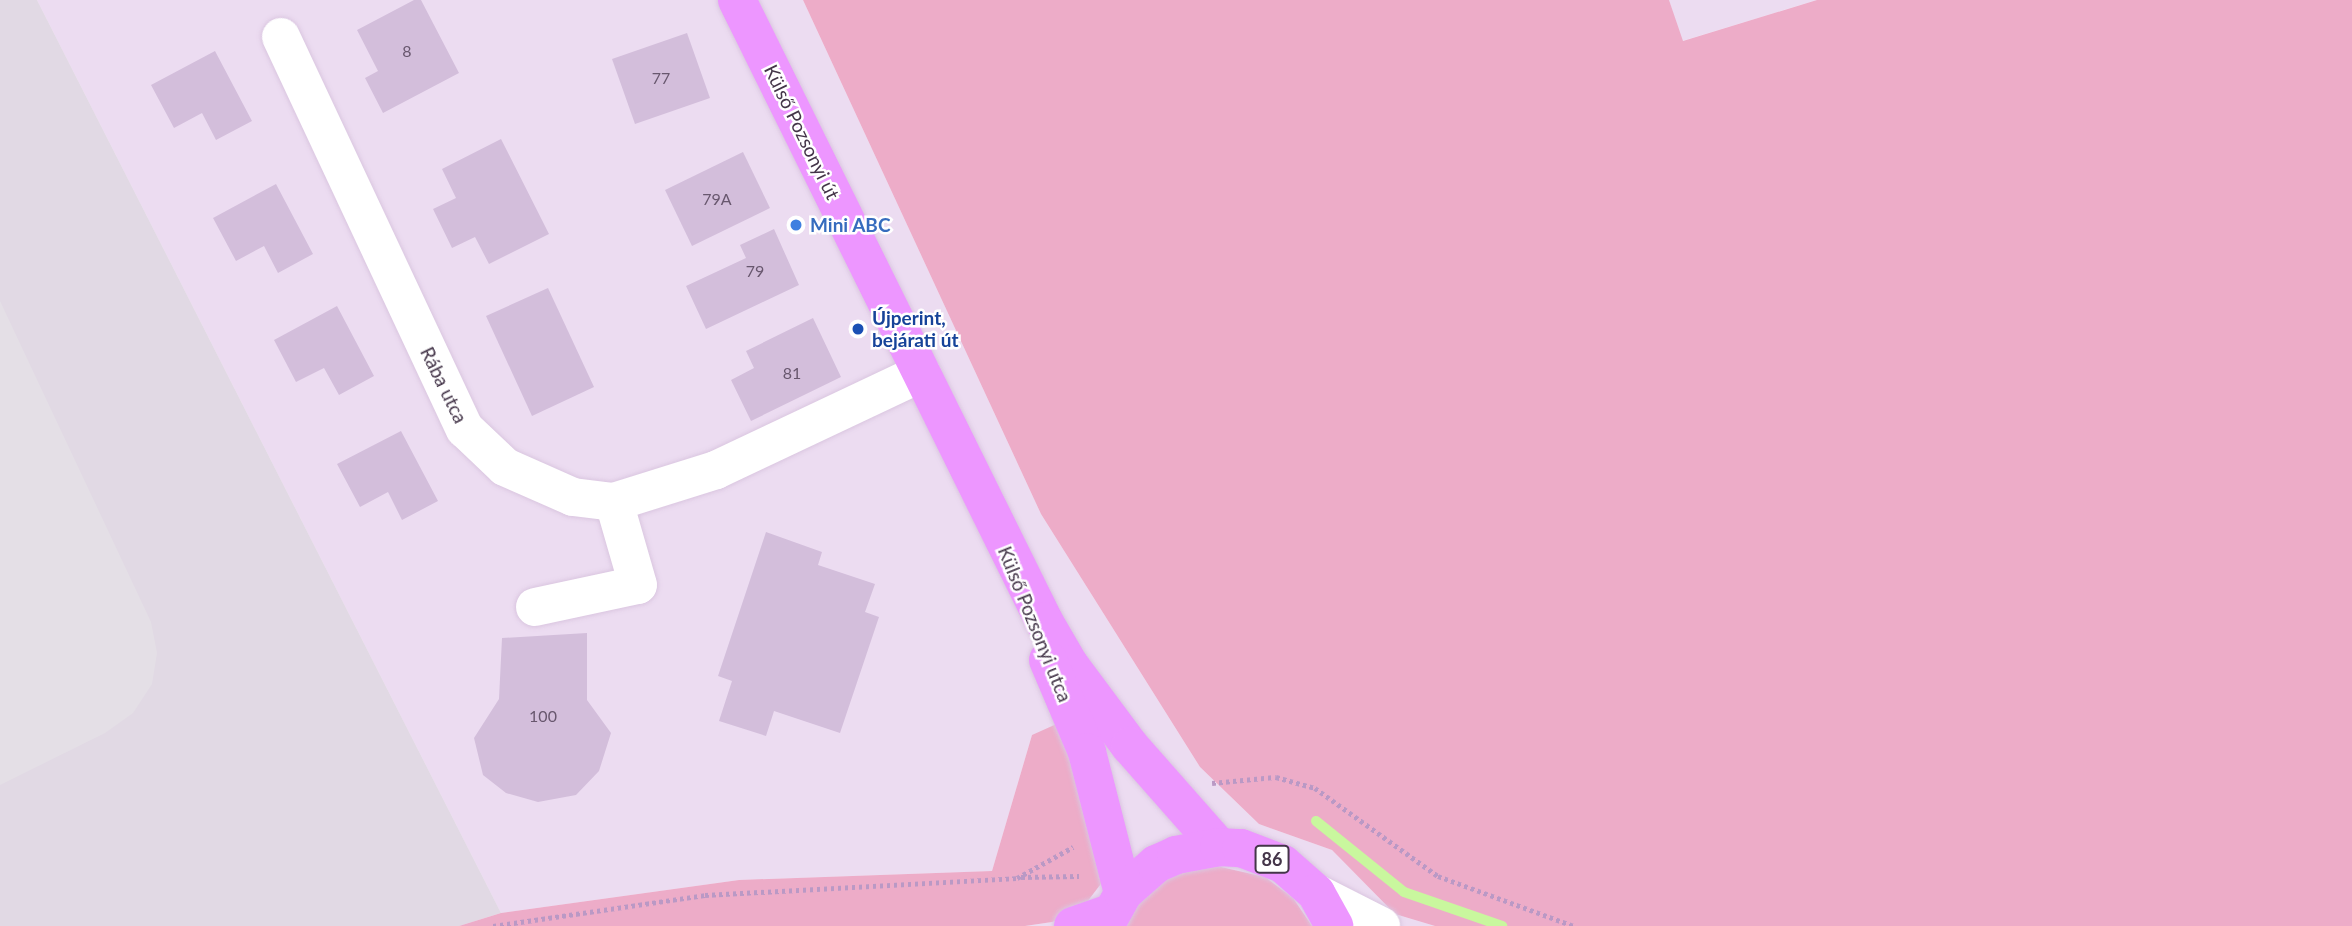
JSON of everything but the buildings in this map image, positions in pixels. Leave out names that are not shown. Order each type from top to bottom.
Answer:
[{"type":"main road","name":"Külső Pozsonyi út","points":[[737,0],[997,527]]},
{"type":"main road","name":"Külső Pozsonyi utca","points":[[997,527],[1069,664],[1168,791],[1219,847]]},
{"type":"main road","name":"Külső Pozsonyi utca","points":[[997,527],[1087,752],[1104,821],[1107,902]]},
{"type":"main road","name":"86","points":[[1073,926],[1138,877],[1176,855],[1219,847],[1263,854],[1283,864],[1316,893],[1335,926]]},
{"type":"street","name":"Rába utca","points":[[281,37],[464,429],[505,467],[573,498],[614,502],[716,470],[921,373]]},
{"type":"street","points":[[535,607],[638,585],[614,502]]},
{"type":"street","points":[[1316,893],[1381,926]]},
{"type":"path","points":[[1168,791],[1236,779],[1296,781],[1328,794],[1388,844],[1438,876],[1574,926]]},
{"type":"path","points":[[1017,878],[1063,855],[1104,821]]},
{"type":"path","points":[[493,926],[705,895],[1017,878],[1107,902]]},
{"type":"shaded area","points":[[0,0],[37,0],[501,913],[459,926],[0,926]]},
{"type":"shaded area","points":[[37,0],[803,0],[1041,514],[1200,767],[1259,824],[1332,850],[1395,914],[1435,926],[1025,926],[1052,922],[1032,735],[992,871],[739,880],[501,913]]},
{"type":"shaded area","points":[[803,0],[1669,0],[1683,41],[1817,0],[2352,0],[2352,926],[1435,926],[1395,914],[1332,850],[1259,824],[1200,767],[1041,514]]},
{"type":"shaded area","points":[[1669,0],[1817,0],[1682,41]]},
{"type":"shaded area","points":[[0,301],[151,622],[157,653],[152,684],[133,713],[105,733],[0,785]]},
{"type":"shaded area","points":[[1070,718],[1103,881],[1081,910],[1052,922],[1025,926],[459,926],[501,913],[739,880],[992,871],[1032,735]]},
{"type":"shaded area","points":[[1212,865],[1265,877],[1293,898],[1312,926],[1122,926],[1147,892],[1177,873]]},
{"type":"waterway","points":[[1316,821],[1404,892],[1502,926]]},
{"type":"place","name":"Mini ABC","points":[[796,225]]},
{"type":"place","name":"Újperint, bejárati út","points":[[858,329]]}]
